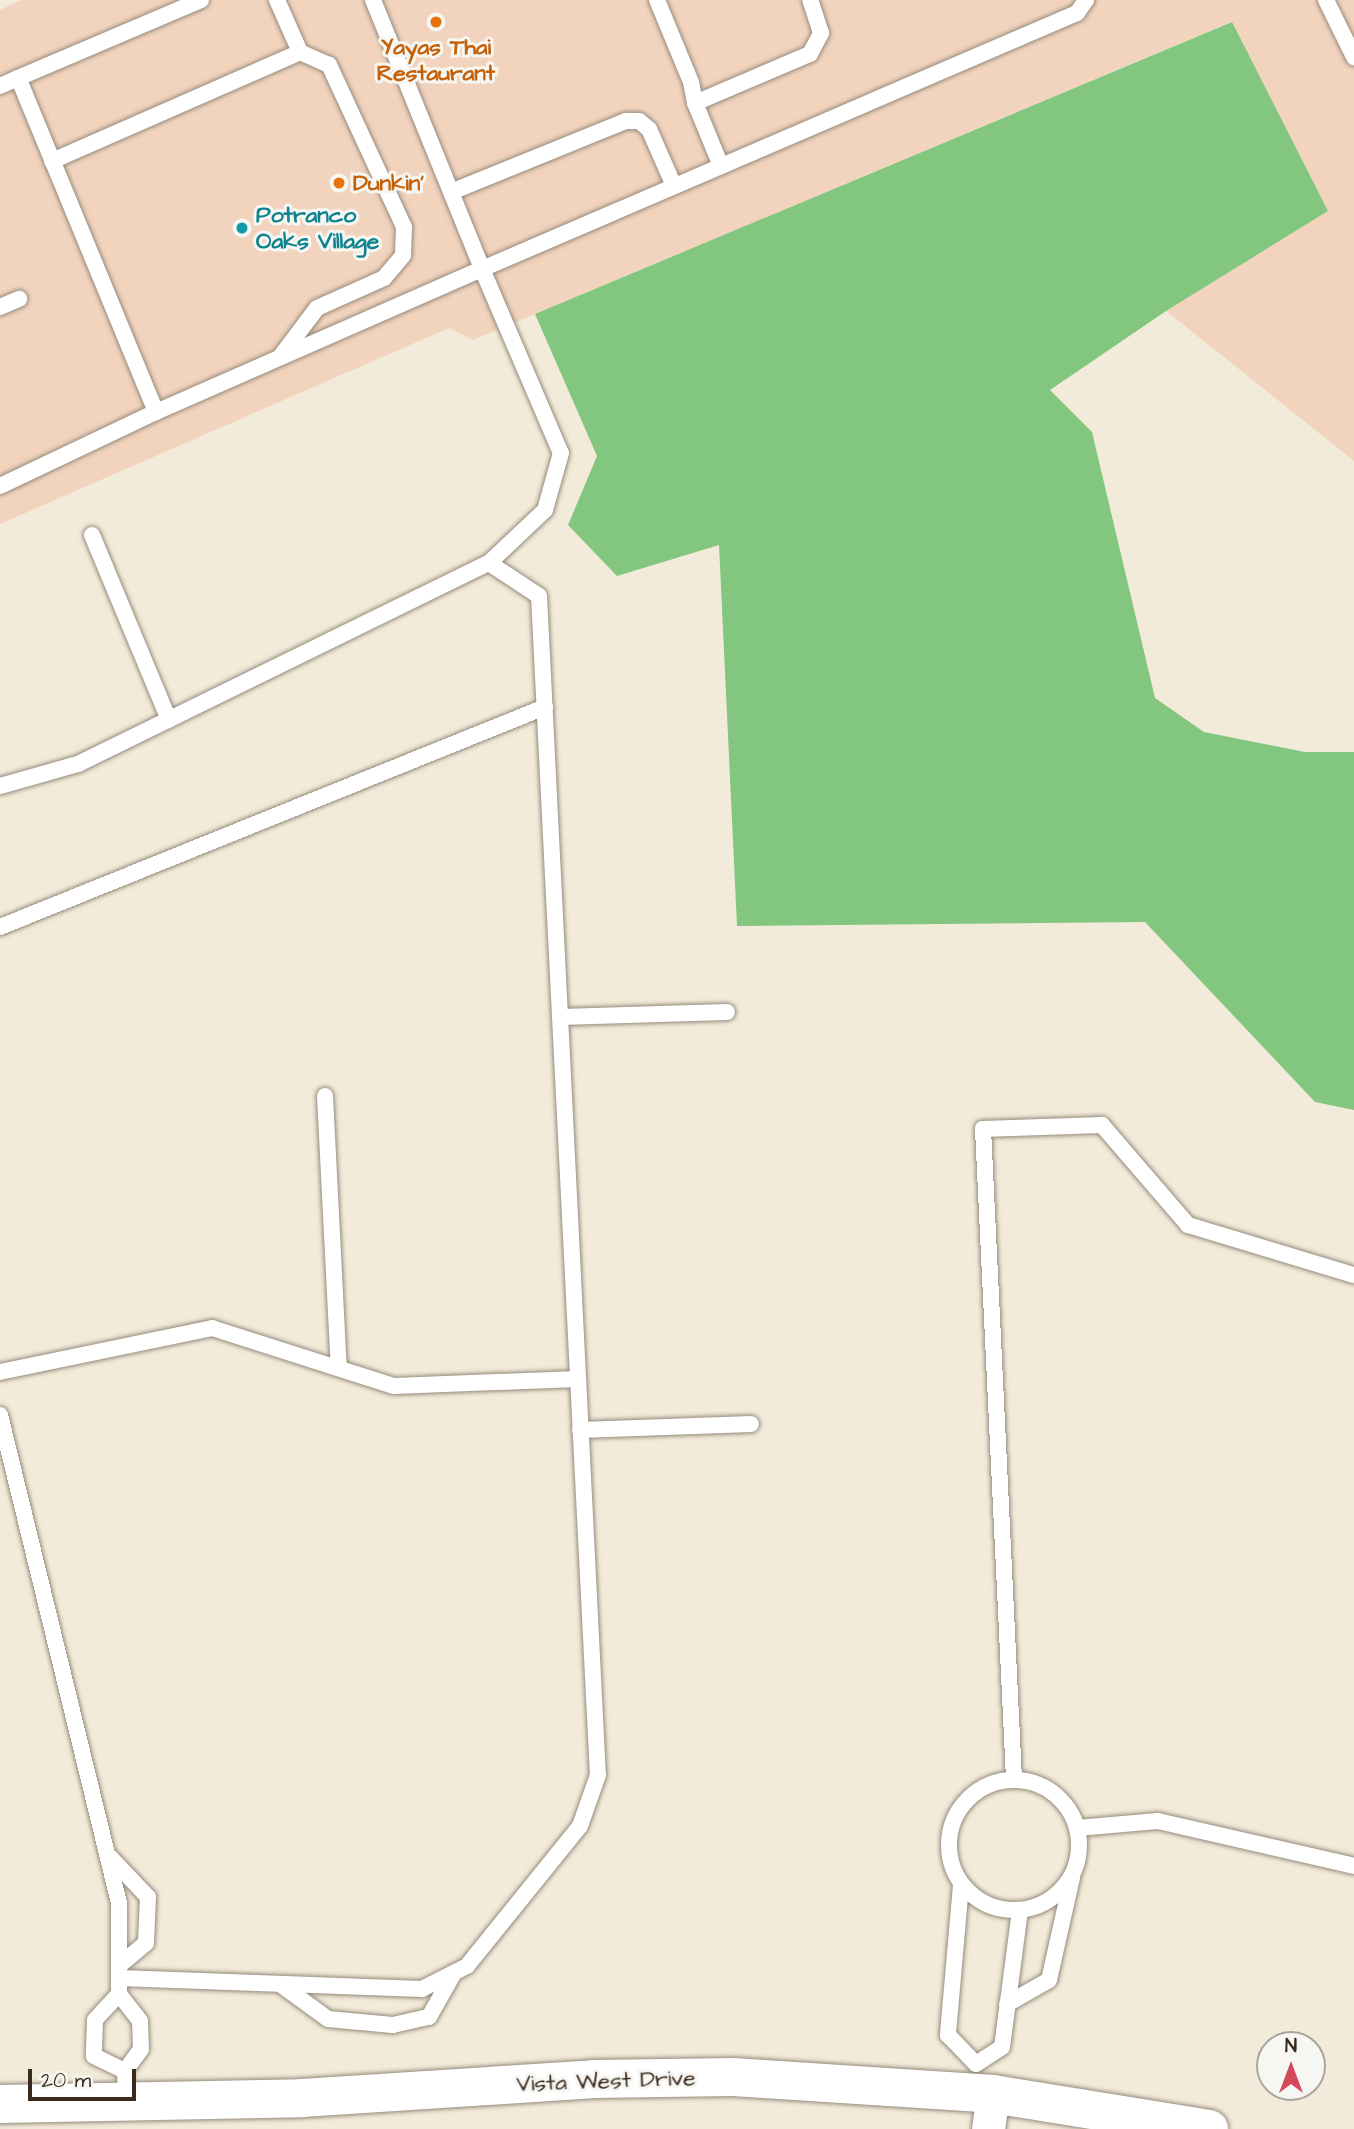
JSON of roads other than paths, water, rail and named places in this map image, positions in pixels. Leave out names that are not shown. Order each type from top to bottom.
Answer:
[{"type":"street","name":"Vista West Drive","points":[[0,2104],[302,2098],[594,2079],[733,2077],[986,2096],[1209,2129]]},
{"type":"lane","points":[[0,86],[201,0]]},
{"type":"lane","points":[[277,0],[300,52],[330,65],[404,227],[403,256],[384,278],[317,308],[279,358]]},
{"type":"lane","points":[[0,786],[78,764],[489,563],[545,510],[561,453],[482,269],[373,0]]},
{"type":"lane","points":[[657,0],[691,82],[695,103],[721,166]]},
{"type":"lane","points":[[695,103],[810,54],[821,33],[810,0]]},
{"type":"lane","points":[[0,486],[156,412],[1077,13],[1086,0]]},
{"type":"lane","points":[[1326,0],[1354,57]]},
{"type":"lane","points":[[52,160],[300,52]]},
{"type":"lane","points":[[18,78],[156,412]]},
{"type":"lane","points":[[451,192],[626,121],[639,121],[649,129],[674,186]]},
{"type":"lane","points":[[0,307],[19,299]]},
{"type":"lane","points":[[92,535],[169,720]]},
{"type":"lane","points":[[118,1979],[422,1989],[467,1966],[580,1826],[598,1775],[539,596],[489,563]]},
{"type":"lane","points":[[0,927],[545,707]]},
{"type":"lane","points":[[560,1017],[727,1012]]},
{"type":"lane","points":[[325,1096],[339,1368]]},
{"type":"lane","points":[[1014,1779],[983,1129],[1102,1125],[1188,1225],[1354,1275]]},
{"type":"lane","points":[[0,1372],[212,1328],[394,1386],[578,1379]]},
{"type":"lane","points":[[0,1415],[6,1465],[119,1903],[118,1979],[140,2021],[141,2049],[126,2101]]},
{"type":"lane","points":[[580,1430],[751,1424]]},
{"type":"lane","points":[[986,2096],[947,2035],[961,1885],[948,1846],[960,1807],[975,1792],[1014,1779],[1053,1793],[1068,1808],[1077,1828],[1079,1850],[1048,1979],[1007,2004]]},
{"type":"lane","points":[[1077,1828],[1158,1821],[1354,1866]]},
{"type":"lane","points":[[109,1856],[148,1897],[146,1943],[118,1979],[95,2020],[94,2056],[126,2101]]},
{"type":"lane","points":[[961,1885],[997,1908],[1020,1910],[1042,1904],[1060,1891],[1073,1872]]},
{"type":"lane","points":[[986,2096],[1002,2047],[1020,1910]]},
{"type":"lane","points":[[280,1984],[328,2019],[393,2025],[429,2017],[454,1973]]},
{"type":"place","name":"Yayas Thai Restaurant","points":[[436,22]]},
{"type":"place","name":"Dunkin'","points":[[339,183]]},
{"type":"place","name":"Potranco Oaks Village","points":[[242,228]]}]
